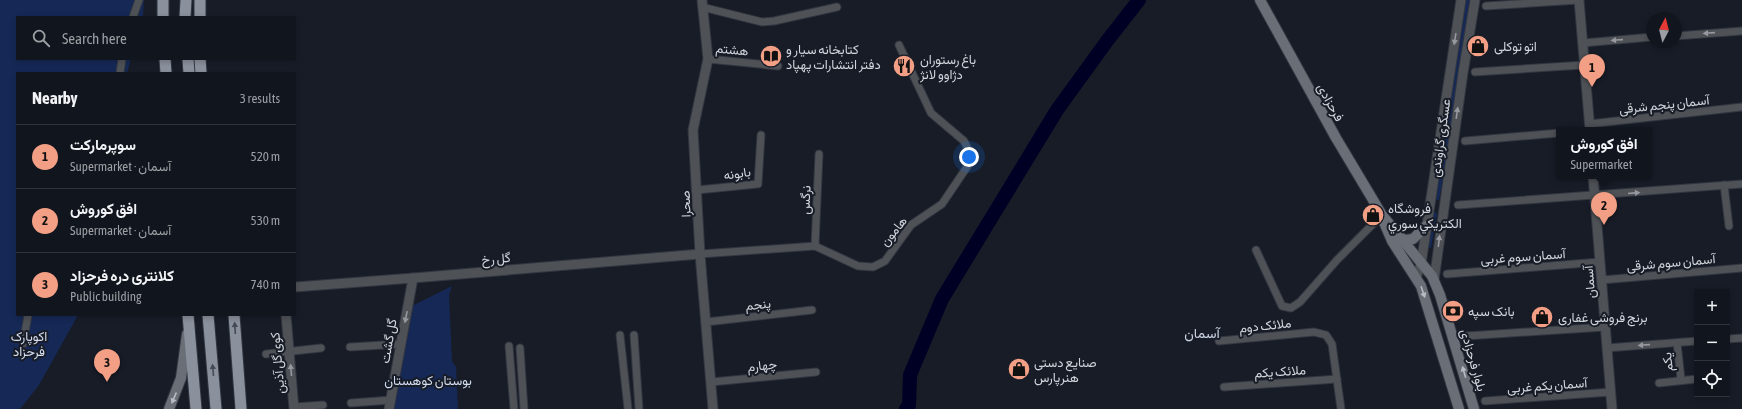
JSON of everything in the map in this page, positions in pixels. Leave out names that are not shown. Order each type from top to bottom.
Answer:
[{"type":"highway","points":[[163,0],[163,16]]},
{"type":"highway","points":[[185,16],[186,0]]},
{"type":"highway","points":[[200,0],[200,16]]},
{"type":"highway","points":[[165,60],[166,72]]},
{"type":"highway","points":[[188,60],[188,72]]},
{"type":"highway","points":[[200,60],[201,72]]},
{"type":"highway","points":[[208,316],[216,409]]},
{"type":"highway","points":[[234,316],[241,409]]},
{"type":"highway","points":[[188,317],[196,409]]},
{"type":"main road","name":"فرحزادی","points":[[1260,0],[1336,138],[1382,215]]},
{"type":"main road","name":"بلوار فرحزادی","points":[[1382,215],[1434,280],[1449,323],[1474,409]]},
{"type":"main road","points":[[1382,215],[1384,225],[1392,241],[1421,286],[1459,409]]},
{"type":"main road","points":[[1399,237],[1405,240],[1413,239],[1426,226]]},
{"type":"main road","points":[[170,409],[181,378],[188,317]]},
{"type":"street","points":[[133,16],[139,0]]},
{"type":"street","name":"عسگری گراوندی","points":[[1416,278],[1421,264],[1461,0]]},
{"type":"street","name":"عسگری گراوندی","points":[[1434,280],[1463,73],[1475,0]]},
{"type":"street","points":[[1486,6],[1579,0],[1589,127]]},
{"type":"street","points":[[702,4],[762,22],[774,21],[837,7]]},
{"type":"street","name":"صحرا","points":[[702,4],[708,59],[694,130],[700,254],[713,409]]},
{"type":"street","points":[[1682,35],[1742,30]]},
{"type":"street","points":[[1583,43],[1646,38]]},
{"type":"street","name":"هامون","points":[[700,254],[815,246],[858,266],[873,267],[885,261],[911,225],[942,204],[967,167],[969,152],[964,141],[931,113],[899,45]]},
{"type":"street","name":"هشتم","points":[[708,59],[778,66]]},
{"type":"street","points":[[120,72],[122,60]]},
{"type":"street","points":[[1475,72],[1584,65]]},
{"type":"street","name":"آسمان پنجم شرقی","points":[[1589,127],[1742,107]]},
{"type":"street","points":[[1465,141],[1556,133]]},
{"type":"street","name":"بابونه","points":[[697,190],[758,184],[761,135]]},
{"type":"street","name":"نرگس","points":[[815,246],[819,154]]},
{"type":"street","name":"آسمان","points":[[1593,179],[1612,409]]},
{"type":"street","points":[[1458,205],[1742,184]]},
{"type":"street","points":[[1724,185],[1729,226]]},
{"type":"street","points":[[1430,205],[1444,206]]},
{"type":"street","points":[[1256,250],[1282,306],[1291,308],[1300,302],[1337,260],[1382,215]]},
{"type":"street","name":"گل رخ","points":[[296,287],[700,254]]},
{"type":"street","name":"آسمان سوم غربی","points":[[1447,274],[1600,262]]},
{"type":"street","name":"آسمان سوم شرقی","points":[[1602,280],[1742,268]]},
{"type":"street","name":"گل گشت","points":[[390,404],[413,278]]},
{"type":"street","name":"پنجم","points":[[706,322],[812,310]]},
{"type":"street","points":[[22,344],[28,316]]},
{"type":"street","name":"کوی گل آذین","points":[[286,316],[294,408]]},
{"type":"street","points":[[1466,336],[1605,327]]},
{"type":"street","name":"ملائک دوم","points":[[1219,341],[1314,332],[1326,335],[1332,344],[1337,379]]},
{"type":"street","points":[[620,335],[628,409]]},
{"type":"street","points":[[634,335],[639,409]]},
{"type":"street","points":[[1730,339],[1742,338]]},
{"type":"street","points":[[1607,348],[1694,342]]},
{"type":"street","name":"یکم","points":[[1677,343],[1681,379]]},
{"type":"street","points":[[350,347],[400,344]]},
{"type":"street","points":[[509,346],[514,409]]},
{"type":"street","points":[[266,354],[321,348]]},
{"type":"street","points":[[520,348],[524,409]]},
{"type":"street","name":"چهارم","points":[[711,382],[816,372]]},
{"type":"street","points":[[1337,379],[1340,409]]},
{"type":"street","name":"ملائک یکم","points":[[1224,387],[1337,379]]},
{"type":"street","name":"یکم","points":[[1659,383],[1681,379],[1694,379]]},
{"type":"street","name":"آسمان یکم غربی","points":[[1485,401],[1610,392]]},
{"type":"street","points":[[351,403],[390,404]]},
{"type":"street","points":[[294,408],[323,405]]},
{"type":"green space","name":"اکوپارک فرحزاد","points":[[0,0],[144,0],[143,16],[16,16],[16,60],[131,60],[127,72],[16,72],[16,316],[77,316],[39,385],[20,409],[0,409]]},
{"type":"green space","points":[[1465,0],[1471,0],[1440,195],[1439,200],[1437,200],[1435,197]]},
{"type":"green space","points":[[1432,212],[1437,213],[1431,248],[1428,247]]},
{"type":"green space","name":"بوستان کوهستان","points":[[452,286],[449,295],[452,361],[456,367],[458,409],[393,409],[412,306]]},
{"type":"waterway","points":[[906,409],[909,405],[910,375],[942,299],[1057,110],[1139,0]]},
{"type":"place","name":"اتو توکلی","points":[[1478,46]]},
{"type":"place","name":"کتابخانه سیار و دفتر انتشارات پهپاد","points":[[771,56]]},
{"type":"place","name":"باغ رستوران دژاوو لانژ","points":[[904,66]]},
{"type":"place","name":"سوپرمارکت","points":[[1592,87]]},
{"type":"place","name":"فروشگاه الكتريكي سوري","points":[[1373,215]]},
{"type":"place","name":"افق کوروش","points":[[1604,225]]},
{"type":"place","name":"بانک سپه","points":[[1453,311]]},
{"type":"place","name":"برنج فروشی غفاری","points":[[1542,317]]},
{"type":"place","name":"صنایع دستی هنرپارس","points":[[1019,369]]},
{"type":"place","name":"کلانتری دره فرحزاد","points":[[107,382]]},
{"type":"district","name":"آسمان","points":[[1202,333]]}]
